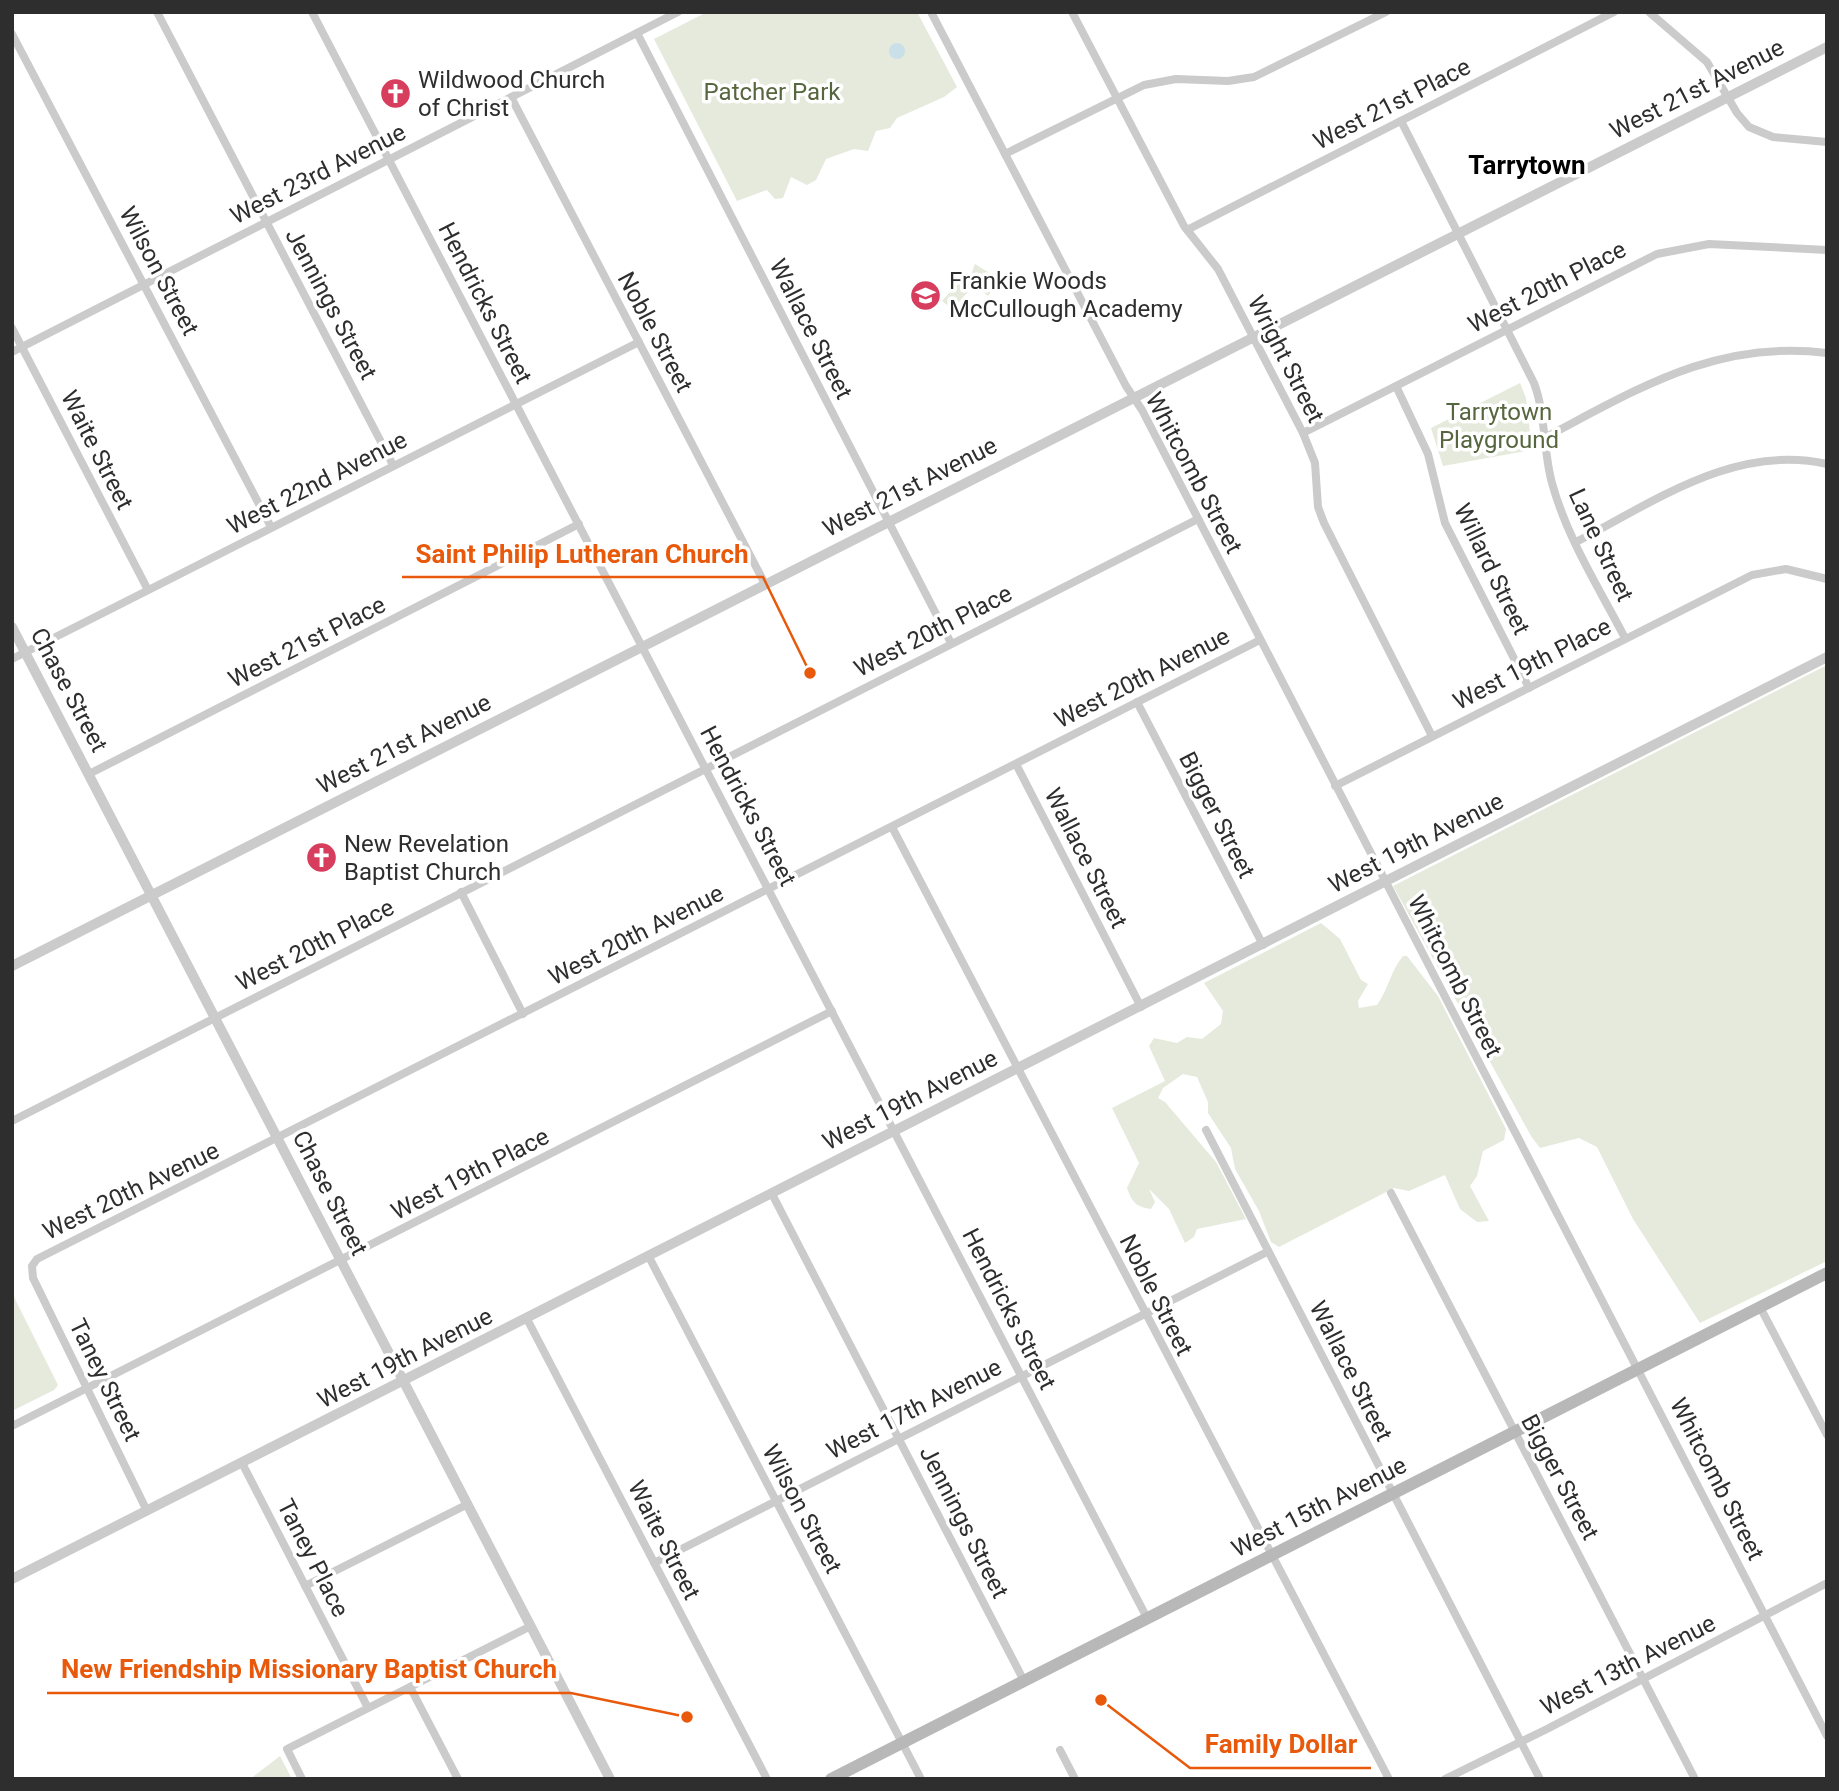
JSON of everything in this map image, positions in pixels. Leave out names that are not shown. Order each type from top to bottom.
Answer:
[{"type":"main road","name":"West 15th Avenue","points":[[831,1779],[1827,1273]]},
{"type":"street","name":"Jennings Street","points":[[156,12],[393,465]]},
{"type":"street","name":"Hendricks Street","points":[[312,12],[1147,1618]]},
{"type":"street","name":"West 23rd Avenue","points":[[12,352],[678,12]]},
{"type":"street","name":"Whitcomb Street","points":[[931,12],[1198,519],[1827,1736]]},
{"type":"street","name":"Wright Street","points":[[1072,12],[1187,230],[1215,264],[1303,433],[1315,463],[1317,500],[1324,523],[1432,736]]},
{"type":"street","points":[[1005,154],[1144,85],[1165,80],[1228,80],[1254,77],[1386,12]]},
{"type":"street","name":"West 21st Place","points":[[1187,230],[1614,12]]},
{"type":"street","points":[[1648,12],[1701,55],[1713,69],[1741,118],[1760,133],[1785,139],[1827,142]]},
{"type":"street","name":"Wallace Street","points":[[637,33],[951,643]]},
{"type":"street","name":"Wilson Street","points":[[12,34],[271,527]]},
{"type":"street","name":"West 21st Avenue","points":[[12,966],[1827,47]]},
{"type":"street","name":"Noble Street","points":[[511,97],[765,584]]},
{"type":"street","name":"Lane Street","points":[[1401,121],[1537,391],[1552,483],[1576,542],[1625,638]]},
{"type":"street","name":"West 20th Place","points":[[1303,433],[1670,250],[1723,243],[1827,250]]},
{"type":"street","name":"Waite Street","points":[[12,328],[148,590]]},
{"type":"street","name":"West 22nd Avenue","points":[[12,659],[639,342]]},
{"type":"street","points":[[1544,438],[1690,366],[1752,352],[1827,353]]},
{"type":"street","name":"Willard Street","points":[[1396,386],[1428,454],[1442,516],[1529,688]]},
{"type":"street","points":[[1576,542],[1730,467],[1774,459],[1827,464]]},
{"type":"street","name":"West 20th Place","points":[[12,1121],[1198,519]]},
{"type":"street","name":"West 21st Place","points":[[89,774],[579,524]]},
{"type":"street","name":"West 19th Place","points":[[1335,786],[1762,571],[1798,570],[1827,579]]},
{"type":"street","name":"Chase Street","points":[[12,627],[610,1779]]},
{"type":"street","name":"West 20th Avenue","points":[[32,1266],[37,1259],[279,1139],[1259,640]]},
{"type":"street","name":"West 19th Avenue","points":[[12,1579],[1827,657]]},
{"type":"street","name":"Bigger Street","points":[[1137,702],[1263,945]]},
{"type":"street","name":"Wallace Street","points":[[1016,764],[1141,1007]]},
{"type":"street","name":"Noble Street","points":[[892,827],[1389,1779]]},
{"type":"street","points":[[461,892],[523,1014]]},
{"type":"street","name":"West 19th Place","points":[[12,1426],[832,1011]]},
{"type":"street","name":"Wallace Street","points":[[1206,1130],[1540,1779]]},
{"type":"street","name":"Bigger Street","points":[[1391,1193],[1695,1779]]},
{"type":"street","name":"Jennings Street","points":[[772,1194],[1024,1681]]},
{"type":"street","name":"West 17th Avenue","points":[[654,1563],[898,1436],[1023,1377],[1267,1252]]},
{"type":"street","name":"Wilson Street","points":[[649,1257],[921,1779]]},
{"type":"street","name":"Taney Street","points":[[32,1266],[33,1278],[147,1511]]},
{"type":"street","points":[[1760,1307],[1827,1436]]},
{"type":"street","name":"Waite Street","points":[[527,1319],[766,1779]]},
{"type":"street","name":"Taney Place","points":[[242,1463],[368,1707]]},
{"type":"street","points":[[305,1586],[468,1504]]},
{"type":"street","name":"West 13th Avenue","points":[[1445,1779],[1827,1583]]},
{"type":"street","points":[[302,1779],[287,1749],[531,1626]]},
{"type":"street","points":[[410,1687],[458,1779]]},
{"type":"street","points":[[1060,1750],[1075,1779]]},
{"type":"green space","name":"Patcher Park","points":[[707,12],[917,12],[957,87],[944,97],[897,118],[890,128],[876,131],[868,151],[854,149],[826,159],[816,180],[807,185],[791,177],[783,198],[775,199],[767,190],[737,201],[654,39]]},
{"type":"green space","points":[[975,264],[996,277],[988,296],[969,280]]},
{"type":"green space","points":[[959,282],[968,292],[952,309],[942,301]]},
{"type":"green space","name":"Tarrytown Playground","points":[[1520,383],[1526,398],[1532,450],[1443,466],[1431,428]]},
{"type":"green space","points":[[1827,665],[1827,1261],[1700,1323],[1633,1219],[1597,1147],[1579,1138],[1540,1148],[1531,1136],[1393,886]]},
{"type":"green space","points":[[1321,923],[1340,939],[1361,980],[1368,984],[1358,1001],[1359,1008],[1377,1005],[1403,956],[1407,956],[1438,996],[1506,1129],[1504,1140],[1483,1151],[1477,1176],[1470,1186],[1489,1221],[1477,1222],[1460,1209],[1445,1175],[1409,1191],[1394,1188],[1279,1247],[1271,1242],[1259,1211],[1235,1169],[1231,1148],[1208,1113],[1208,1102],[1197,1077],[1183,1074],[1163,1088],[1158,1098],[1165,1102],[1216,1162],[1246,1219],[1197,1229],[1194,1237],[1185,1243],[1169,1209],[1149,1189],[1155,1202],[1151,1209],[1138,1205],[1131,1197],[1127,1188],[1139,1163],[1112,1108],[1165,1081],[1149,1046],[1154,1038],[1177,1043],[1187,1037],[1202,1039],[1221,1024],[1223,1011],[1204,983]]},
{"type":"green space","points":[[12,1293],[58,1385],[54,1390],[12,1411]]},
{"type":"green space","points":[[280,1756],[292,1779],[250,1779]]},
{"type":"water","points":[[897,43],[903,45],[903,57],[897,59],[891,57],[889,51],[891,45]]},
{"type":"place","name":"Wildwood Church of Christ","points":[[395,94]]},
{"type":"place","name":"Frankie Woods McCullough Academy","points":[[926,295]]},
{"type":"place","name":"Saint Philip Lutheran Church","points":[[810,673]]},
{"type":"place","name":"New Revelation Baptist Church","points":[[321,858]]},
{"type":"place","name":"Family Dollar","points":[[1101,1700]]},
{"type":"place","name":"New Friendship Missionary Baptist Church","points":[[687,1717]]},
{"type":"district","name":"Tarrytown","points":[[1527,165]]}]
